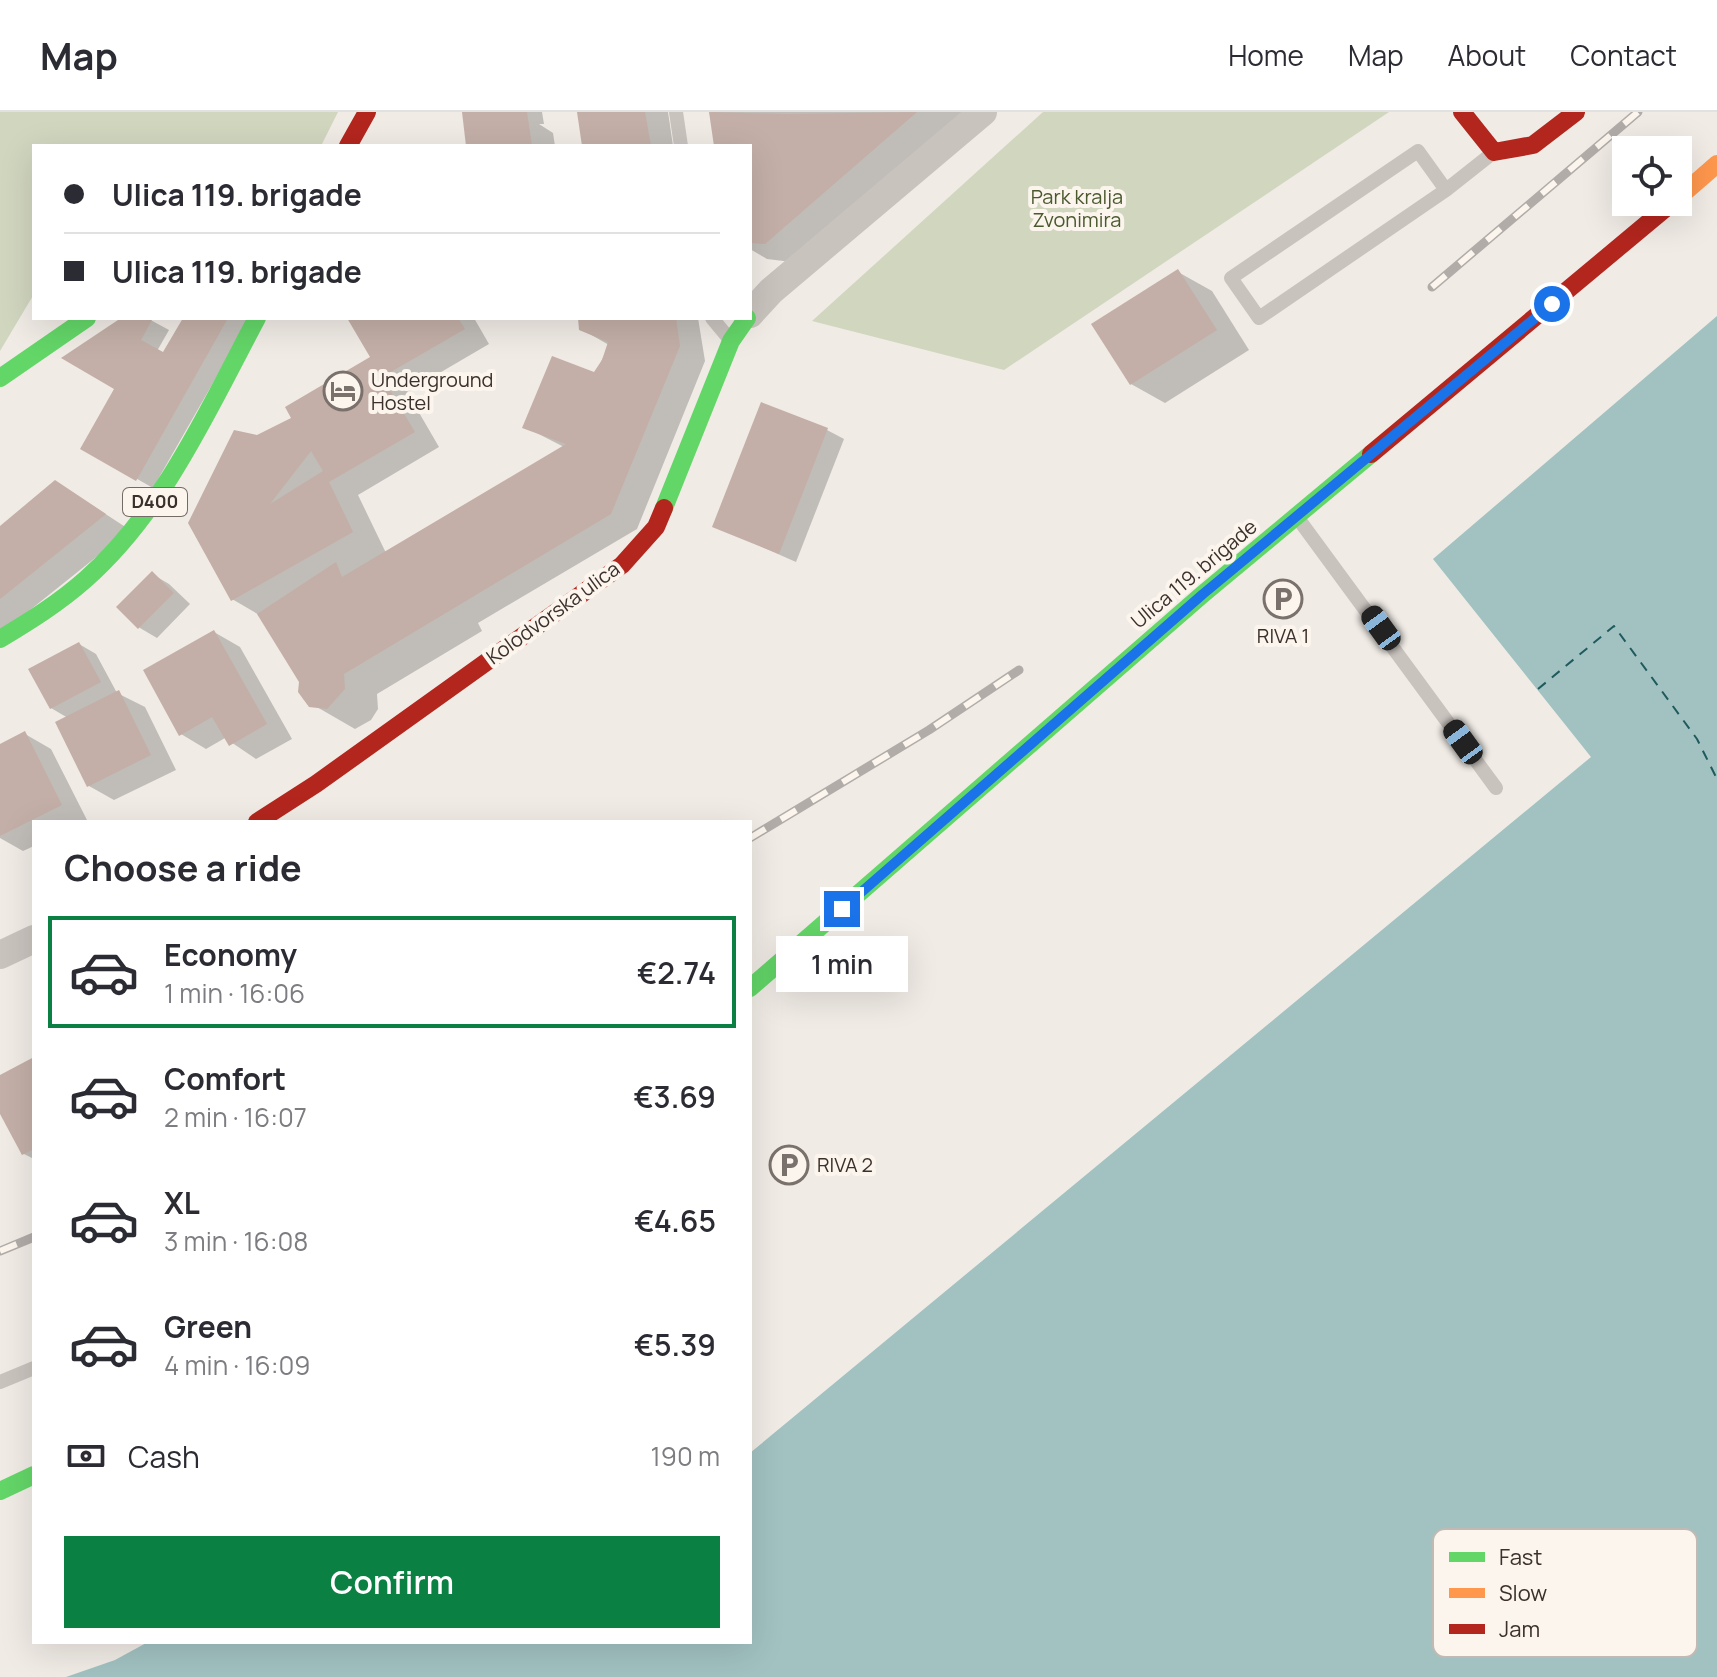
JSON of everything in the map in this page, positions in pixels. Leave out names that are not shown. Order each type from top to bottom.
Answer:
[{"type":"main road","points":[[349,144],[367,112]]},
{"type":"main road","points":[[1462,112],[1494,152],[1533,145],[1576,112]]},
{"type":"main road","points":[[1692,186],[1717,164]]},
{"type":"main road","name":"Ulica 119. brigade","points":[[752,986],[1296,516],[1656,216]]},
{"type":"main road","points":[[0,378],[84,320]]},
{"type":"main road","name":"D400","points":[[0,639],[32,623],[87,580],[143,521],[177,468],[256,320]]},
{"type":"main road","name":"Kolodvorska ulica","points":[[260,820],[329,775],[622,565],[656,527],[731,341],[745,320]]},
{"type":"main road","points":[[0,1491],[32,1476]]},
{"type":"street","name":"Kolodvorska ulica","points":[[752,312],[771,291],[983,112]]},
{"type":"street","points":[[0,955],[32,940]]},
{"type":"lane","points":[[676,112],[681,144]]},
{"type":"lane","points":[[1446,190],[1418,151],[1231,278],[1259,318],[1446,190],[1494,152]]},
{"type":"lane","points":[[714,320],[731,341]]},
{"type":"lane","points":[[1296,516],[1496,788]]},
{"type":"lane","points":[[0,1382],[32,1369]]},
{"type":"green space","points":[[0,112],[338,112],[322,144],[32,144],[32,297],[0,351]]},
{"type":"green space","name":"Park kralja Zvonimira","points":[[1043,112],[1389,112],[1004,370],[812,321]]},
{"type":"water","points":[[1717,316],[1717,1677],[66,1677],[115,1660],[144,1644],[752,1644],[752,1451],[1591,757],[1433,559]]},
{"type":"building","points":[[462,112],[527,112],[532,144],[466,144]]},
{"type":"building","points":[[577,112],[645,112],[651,144],[582,144]]},
{"type":"building","points":[[709,112],[917,112],[765,244],[752,243],[752,144],[714,144]]},
{"type":"building","points":[[1178,269],[1217,330],[1130,385],[1091,324]]},
{"type":"building","points":[[118,320],[152,320],[141,340],[163,352],[182,320],[227,320],[136,481],[80,449],[114,389],[61,358]]},
{"type":"building","points":[[348,320],[459,320],[465,329],[382,377],[415,432],[329,482],[353,532],[231,601],[188,523],[234,430],[257,435],[291,418],[285,407],[370,357]],"holes":[[[311,451],[323,471],[270,504]]]},
{"type":"building","points":[[578,320],[676,320],[680,346],[611,514],[344,674],[345,689],[327,709],[309,707],[298,692],[299,682],[257,614],[336,562],[342,577],[566,444],[522,428],[552,356],[594,372],[602,360],[608,342],[579,330]]},
{"type":"building","points":[[761,402],[828,428],[779,554],[712,527]]},
{"type":"building","points":[[55,480],[106,514],[0,599],[0,526]]},
{"type":"building","points":[[152,571],[174,593],[138,629],[116,607]]},
{"type":"building","points":[[214,630],[267,724],[229,746],[212,717],[179,736],[143,670]]},
{"type":"building","points":[[79,642],[101,682],[50,709],[28,669]]},
{"type":"building","points":[[119,690],[151,755],[87,787],[55,722]]},
{"type":"building","points":[[25,731],[62,805],[0,836],[0,744]]},
{"type":"building","points":[[32,1058],[32,1150],[22,1155],[0,1114],[0,1075]]},
{"type":"ferry route","points":[[1538,689],[1614,626],[1697,739],[1717,779]]},
{"type":"railway","points":[[1432,287],[1638,112]]},
{"type":"railway","points":[[752,837],[929,730],[1019,670]]},
{"type":"railway","points":[[0,1251],[32,1238]]},
{"type":"traffic: fast","points":[[0,378],[84,320]]},
{"type":"traffic: fast","points":[[0,639],[76,588],[114,552],[139,522],[183,456],[256,320]]},
{"type":"traffic: fast","points":[[664,508],[731,341],[746,320]]},
{"type":"traffic: fast","points":[[752,986],[1203,594],[1371,454]]},
{"type":"traffic: fast","points":[[0,1491],[32,1476]]},
{"type":"traffic: slow","points":[[1692,186],[1717,164]]},
{"type":"traffic: jam","points":[[349,144],[367,112]]},
{"type":"traffic: jam","points":[[1462,112],[1494,152],[1533,145],[1576,112]]},
{"type":"traffic: jam","points":[[1371,454],[1656,216]]},
{"type":"traffic: jam","points":[[260,820],[316,784],[622,565],[656,527],[664,508]]},
{"type":"place","name":"Underground Hostel","points":[[343,391]]},
{"type":"place","name":"RIVA 1","points":[[1283,599]]},
{"type":"place","name":"RIVA 2","points":[[789,1165]]},
{"type":"route","points":[[842,909],[1203,594],[1552,304]]}]
